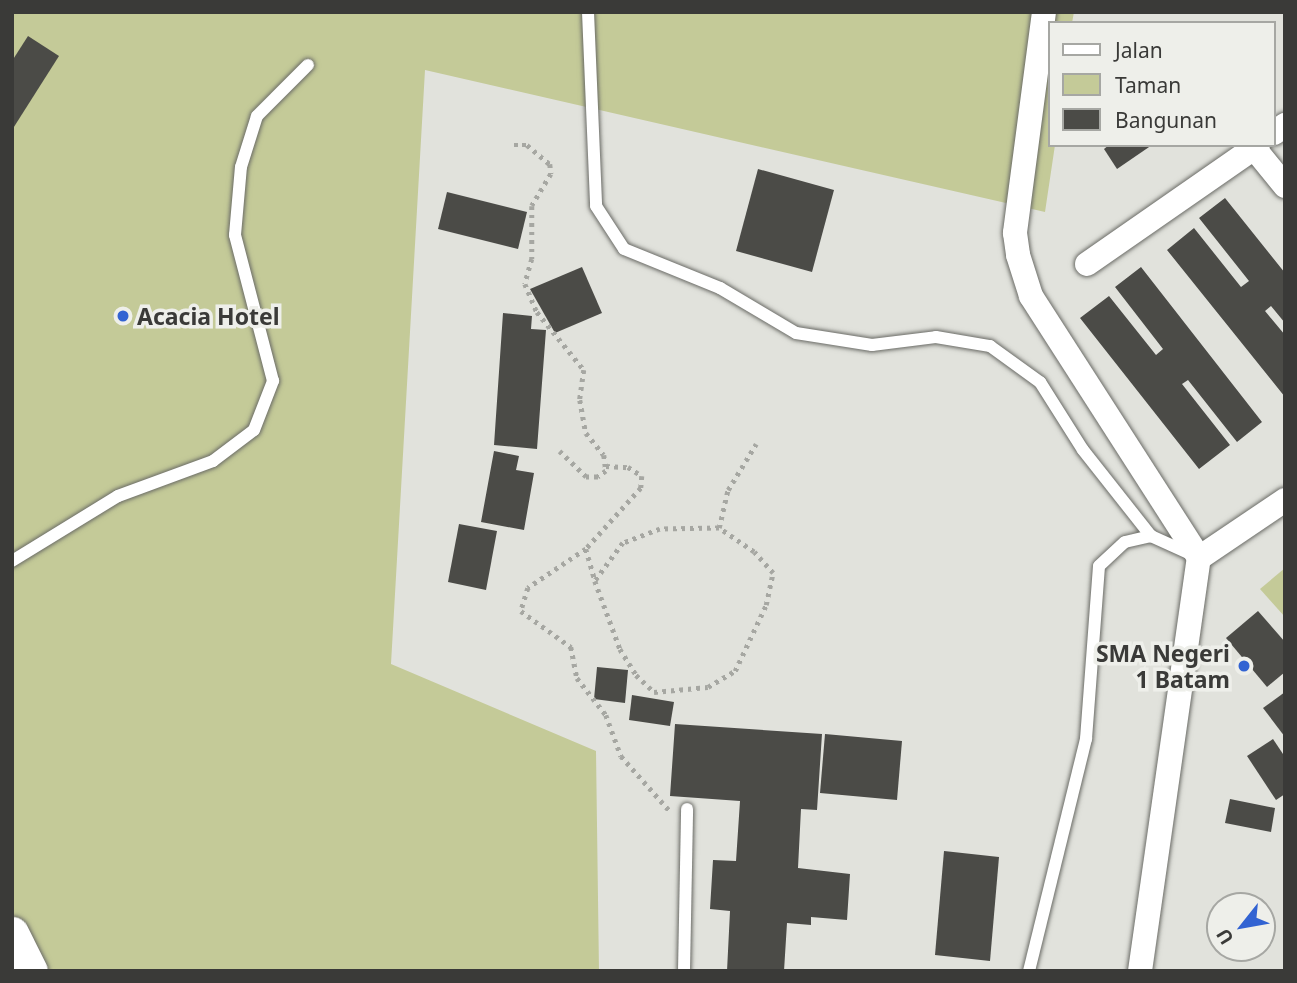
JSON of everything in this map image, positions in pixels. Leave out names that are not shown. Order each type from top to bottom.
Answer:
[{"type":"street","points":[[1044,12],[1014,233],[1018,255],[1031,296],[1199,558],[1140,971]]},
{"type":"street","points":[[1087,264],[1256,147],[1285,186]]},
{"type":"street","points":[[1199,558],[1285,500]]},
{"type":"street","points":[[12,933],[31,971]]},
{"type":"lane","points":[[588,12],[596,206],[624,249],[720,288],[796,333],[872,345],[936,337],[990,346],[1041,382],[1083,450],[1151,536],[1199,558]]},
{"type":"lane","points":[[12,561],[118,496],[213,461],[254,430],[272,381],[234,235],[241,167],[257,116],[308,65]]},
{"type":"lane","points":[[1029,971],[1086,739],[1099,566],[1125,542],[1151,536]]},
{"type":"lane","points":[[684,971],[687,809]]},
{"type":"path","points":[[514,145],[527,145],[550,164],[551,174],[532,206],[532,259],[525,284],[537,312],[583,370],[580,400],[586,433],[606,466]]},
{"type":"path","points":[[719,528],[728,490],[756,444]]},
{"type":"path","points":[[559,451],[586,477],[598,477],[606,466]]},
{"type":"path","points":[[606,466],[628,467],[642,476],[641,488],[586,549],[528,587],[521,611],[571,647],[577,678],[606,715],[621,756],[659,792],[687,841]]},
{"type":"path","points":[[586,549],[595,581],[636,675],[654,692],[708,687],[735,671],[766,605],[773,573],[754,552],[719,528],[660,529],[623,543],[595,581]]},
{"type":"green space","points":[[12,12],[1074,12],[1072,21],[1048,21],[1048,147],[1055,147],[1045,212],[425,70],[391,664],[596,751],[599,971],[12,971]]},
{"type":"green space","points":[[1285,568],[1285,617],[1260,589]]},
{"type":"building","points":[[28,36],[59,56],[12,130],[12,61]]},
{"type":"building","points":[[1106,147],[1149,147],[1117,169],[1104,149]]},
{"type":"building","points":[[758,169],[834,190],[812,272],[736,251]]},
{"type":"building","points":[[447,192],[527,212],[518,249],[438,229]]},
{"type":"building","points":[[1225,198],[1285,273],[1285,323],[1271,306],[1265,311],[1285,335],[1285,397],[1167,250],[1194,228],[1241,287],[1249,281],[1199,218]]},
{"type":"building","points":[[582,267],[602,313],[555,333],[530,289]]},
{"type":"building","points":[[1141,267],[1262,422],[1237,442],[1188,380],[1182,384],[1230,445],[1199,469],[1080,318],[1109,296],[1156,355],[1163,349],[1115,287]]},
{"type":"building","points":[[503,313],[532,316],[531,329],[546,330],[537,449],[494,445]]},
{"type":"building","points":[[494,451],[519,456],[516,470],[534,473],[524,530],[481,522]]},
{"type":"building","points":[[459,524],[497,531],[486,590],[448,582]]},
{"type":"building","points":[[1258,611],[1285,642],[1285,672],[1267,687],[1226,638]]},
{"type":"building","points":[[597,667],[628,670],[625,703],[594,699]]},
{"type":"building","points":[[1285,692],[1285,737],[1263,708]]},
{"type":"building","points":[[632,695],[674,702],[670,726],[629,720]]},
{"type":"building","points":[[675,724],[822,734],[817,810],[801,809],[798,868],[850,874],[847,920],[811,917],[811,925],[787,923],[784,971],[727,971],[730,911],[710,909],[713,860],[736,861],[740,801],[670,796]]},
{"type":"building","points":[[825,734],[902,741],[897,800],[820,793]]},
{"type":"building","points":[[1273,739],[1285,757],[1285,794],[1276,800],[1247,756]]},
{"type":"building","points":[[1230,799],[1275,808],[1271,832],[1225,823]]},
{"type":"building","points":[[944,851],[999,857],[990,961],[935,955]]},
{"type":"place","name":"Acacia Hotel","points":[[123,316]]},
{"type":"place","name":"SMA Negeri 1 Batam","points":[[1244,666]]}]
